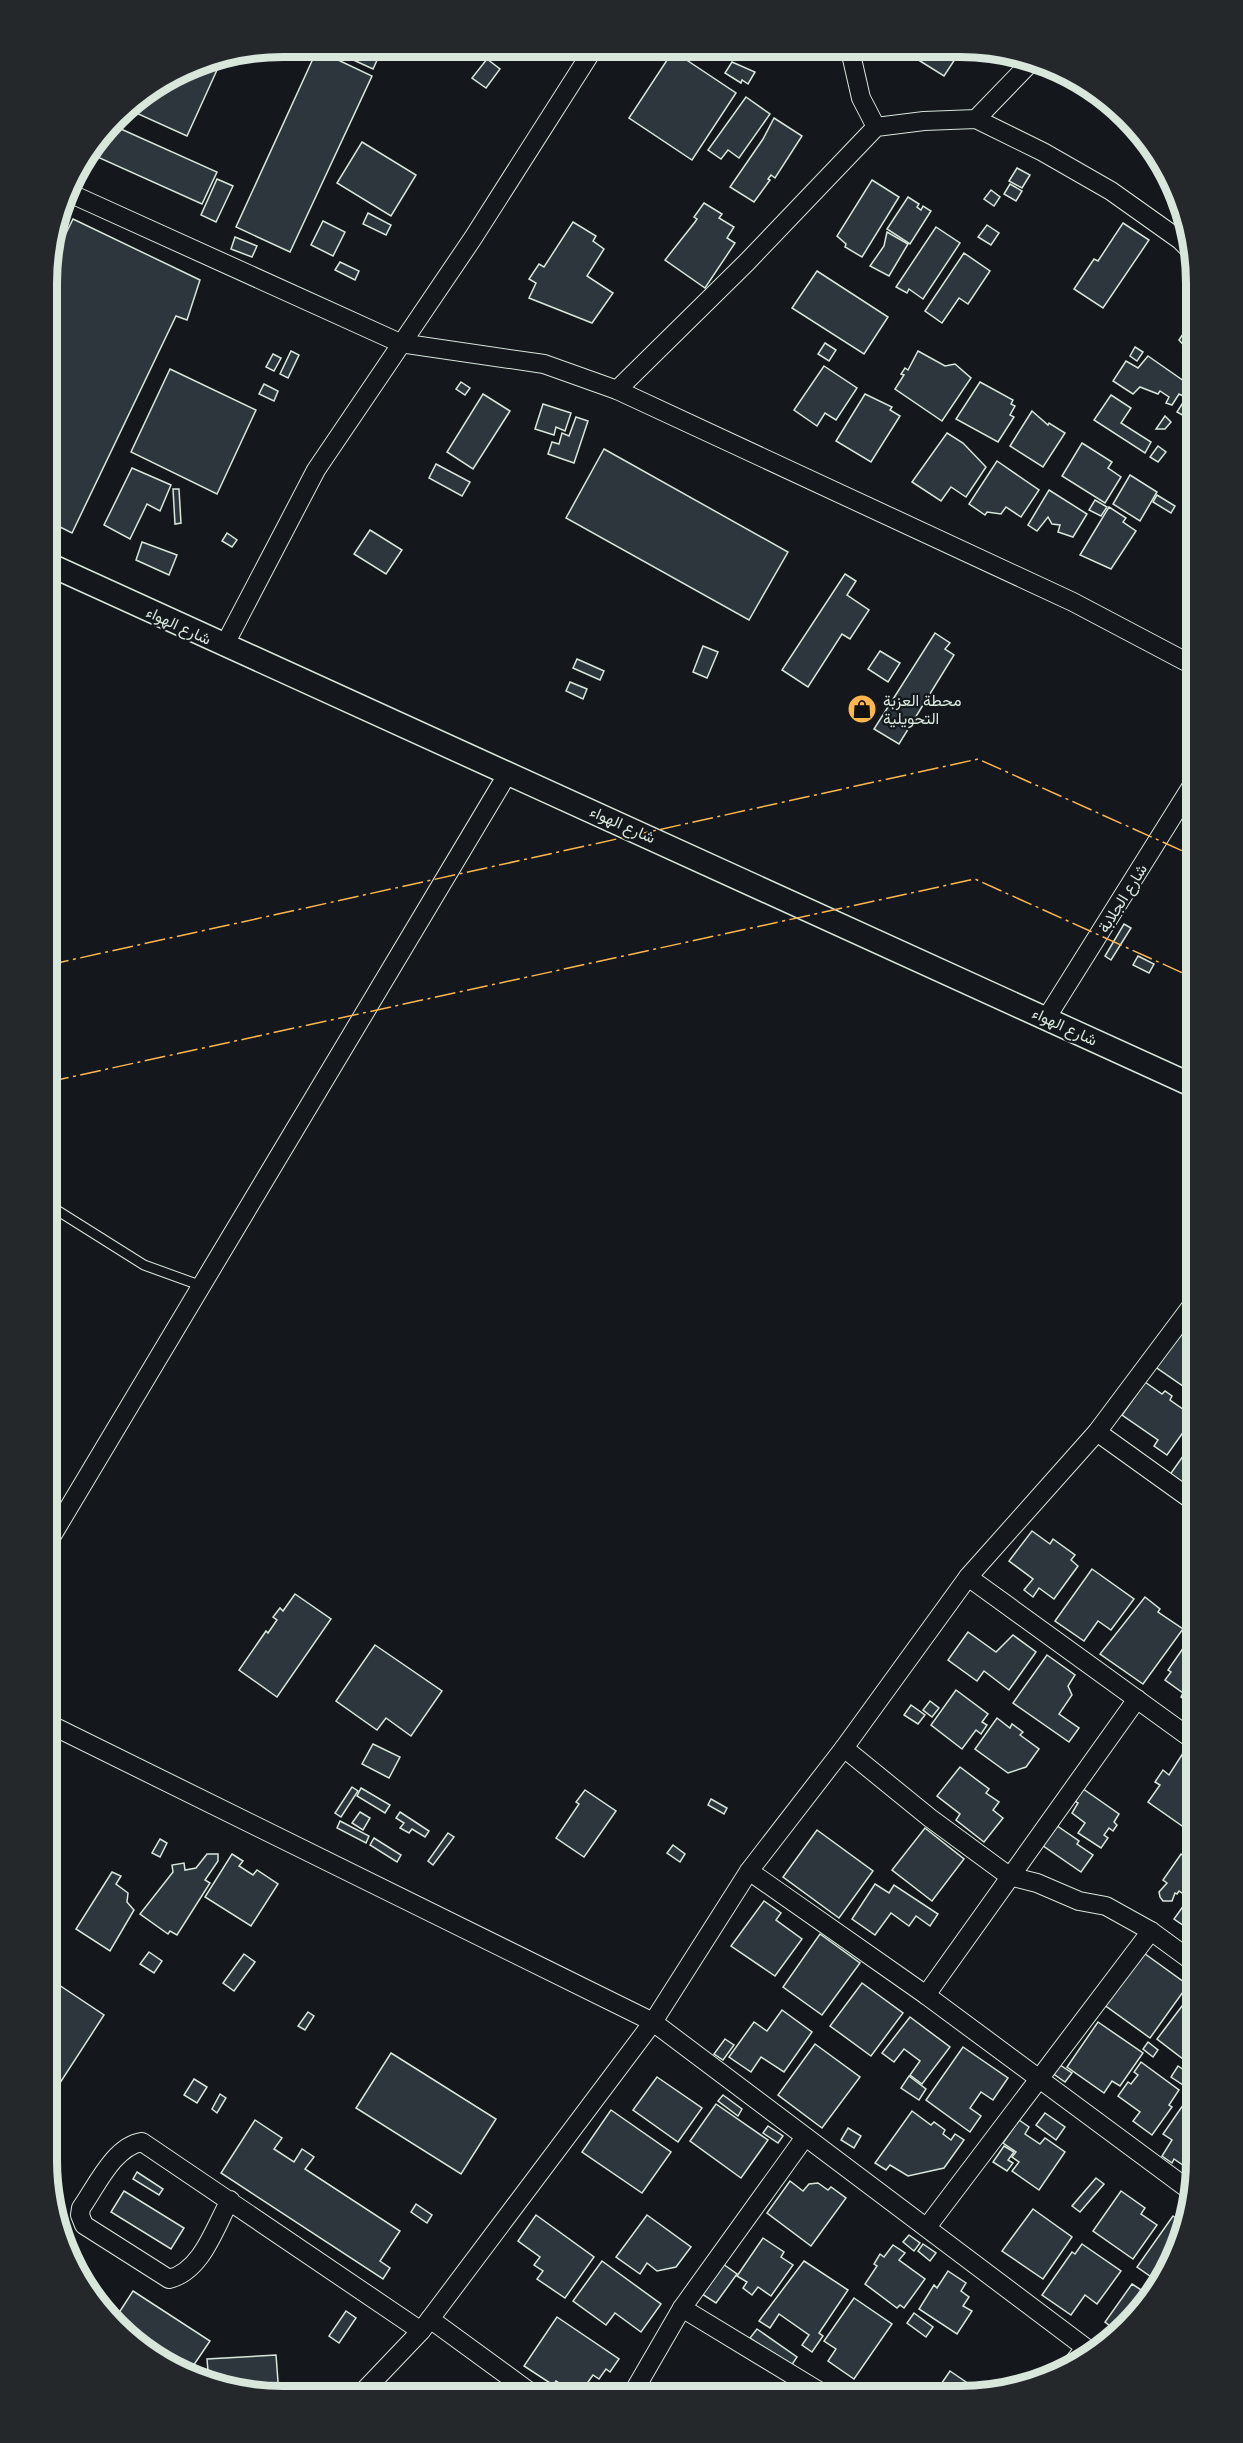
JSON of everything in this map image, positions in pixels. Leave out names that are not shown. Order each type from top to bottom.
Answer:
[{"type":"street","points":[[224,646],[316,470],[473,238],[588,57]]},
{"type":"street","points":[[852,57],[861,98],[876,127]]},
{"type":"street","points":[[976,119],[1025,67]]},
{"type":"street","points":[[617,390],[747,262],[876,127],[924,121],[976,119],[1043,152],[1111,191],[1182,242]]},
{"type":"street","points":[[74,195],[400,343],[544,364],[617,390],[1072,602],[1186,662]]},
{"type":"street","name":"شارع الهواء","points":[[57,568],[224,646],[1047,1017],[1186,1082]]},
{"type":"street","points":[[57,1527],[508,773]]},
{"type":"street","name":"شارع الجلابة","points":[[1047,1017],[1186,795]]},
{"type":"street","points":[[368,2386],[425,2325],[653,2022],[749,1871],[844,1748],[968,1577],[1097,1432],[1186,1313]]},
{"type":"street","points":[[1097,1432],[1186,1496]]},
{"type":"street","points":[[968,1577],[1186,1735]]},
{"type":"street","points":[[926,1995],[1137,1699]]},
{"type":"street","points":[[57,1728],[653,2022],[1086,2348]]},
{"type":"street","points":[[844,1748],[930,1818],[1009,1876],[1036,1883],[1079,1901],[1106,1906],[1151,1931],[1186,1957]]},
{"type":"street","points":[[749,1871],[926,1995],[1184,2187]]},
{"type":"street","points":[[927,2227],[1151,1931]]},
{"type":"street","points":[[637,2386],[682,2308],[805,2137]]},
{"type":"street","points":[[230,2200],[196,2262],[188,2272],[169,2279],[84,2225],[80,2215],[81,2208],[121,2151],[131,2144],[142,2142],[520,2386]]},
{"type":"street","points":[[682,2308],[804,2386]]},
{"type":"lane","points":[[57,1210],[144,1265],[202,1286]]},
{"type":"building","points":[[314,57],[332,57],[372,76],[290,252],[236,227]]},
{"type":"building","points":[[347,57],[378,57],[373,69]]},
{"type":"building","points":[[669,57],[682,57],[736,93],[692,160],[629,118]]},
{"type":"building","points":[[914,57],[956,57],[944,76]]},
{"type":"building","points":[[487,59],[500,69],[486,88],[472,78]]},
{"type":"building","points":[[732,62],[755,72],[748,84],[742,80],[741,83],[725,73]]},
{"type":"building","points":[[219,67],[187,136],[135,112],[170,87],[196,74]]},
{"type":"building","points":[[746,97],[770,114],[739,158],[728,150],[721,159],[708,150]]},
{"type":"building","points":[[774,118],[802,136],[775,178],[771,175],[768,179],[770,180],[754,202],[730,187],[763,139]]},
{"type":"building","points":[[119,128],[217,172],[202,204],[96,156]]},
{"type":"building","points":[[362,142],[416,175],[391,216],[337,183]]},
{"type":"building","points":[[1017,168],[1030,175],[1022,188],[1009,181]]},
{"type":"building","points":[[217,179],[233,186],[216,222],[201,215]]},
{"type":"building","points":[[872,180],[899,197],[862,257],[845,247],[846,244],[837,236]]},
{"type":"building","points":[[1010,184],[1022,191],[1016,201],[1004,194]]},
{"type":"building","points":[[991,190],[1000,197],[994,206],[984,199]]},
{"type":"building","points":[[908,197],[919,204],[917,207],[921,210],[923,206],[931,211],[910,244],[887,229]]},
{"type":"building","points":[[704,203],[722,214],[719,218],[734,227],[727,238],[735,243],[705,288],[665,260],[695,222],[697,219],[694,217]]},
{"type":"building","points":[[368,213],[391,225],[386,235],[363,224]]},
{"type":"building","points":[[73,219],[200,280],[187,320],[176,316],[72,533],[57,526],[57,268],[60,245]]},
{"type":"building","points":[[323,221],[345,232],[333,256],[311,245]]},
{"type":"building","points":[[573,222],[596,236],[593,241],[604,249],[587,276],[613,293],[592,323],[529,298],[536,283],[529,279],[539,264],[544,267]]},
{"type":"building","points":[[1177,222],[1180,232],[1174,228]]},
{"type":"building","points":[[1123,223],[1149,240],[1103,308],[1074,289],[1094,259],[1098,261]]},
{"type":"building","points":[[987,225],[999,233],[991,245],[978,237]]},
{"type":"building","points":[[936,227],[960,243],[923,299],[909,289],[907,293],[896,287]]},
{"type":"building","points":[[887,232],[908,244],[889,276],[870,266],[884,246]]},
{"type":"building","points":[[235,237],[257,246],[252,257],[231,249]]},
{"type":"building","points":[[964,253],[990,271],[968,304],[959,298],[942,323],[925,311]]},
{"type":"building","points":[[340,262],[359,271],[355,280],[335,270]]},
{"type":"building","points":[[817,271],[888,317],[864,354],[792,308]]},
{"type":"building","points":[[1183,334],[1186,336],[1186,348],[1179,340]]},
{"type":"building","points":[[825,343],[836,350],[829,361],[818,354]]},
{"type":"building","points":[[1135,347],[1143,352],[1137,361],[1130,356]]},
{"type":"building","points":[[291,351],[299,355],[288,378],[280,374]]},
{"type":"building","points":[[918,351],[945,366],[955,364],[971,378],[942,421],[895,389],[904,375],[901,374],[905,368],[908,370]]},
{"type":"building","points":[[273,354],[281,358],[274,371],[266,367]]},
{"type":"building","points":[[1148,356],[1186,383],[1185,397],[1179,394],[1172,405],[1166,403],[1169,397],[1160,391],[1158,394],[1140,387],[1133,394],[1113,381],[1126,361],[1138,368]]},
{"type":"building","points":[[824,366],[857,388],[836,420],[825,413],[817,426],[794,410]]},
{"type":"building","points":[[170,369],[256,410],[217,494],[131,452]]},
{"type":"building","points":[[461,382],[470,388],[465,395],[456,389]]},
{"type":"building","points":[[980,382],[1013,400],[1011,404],[1015,406],[1010,415],[1014,417],[998,442],[956,419]]},
{"type":"building","points":[[264,384],[278,391],[274,401],[259,394]]},
{"type":"building","points":[[483,394],[510,411],[473,469],[447,452]]},
{"type":"building","points":[[865,394],[892,407],[890,410],[900,416],[871,462],[836,441]]},
{"type":"building","points":[[1111,395],[1131,408],[1121,423],[1151,442],[1145,453],[1094,420]]},
{"type":"building","points":[[1186,398],[1186,417],[1177,412]]},
{"type":"building","points":[[543,404],[571,413],[565,431],[556,427],[554,435],[535,429]]},
{"type":"building","points":[[1032,411],[1048,425],[1049,423],[1065,433],[1043,467],[1010,446]]},
{"type":"building","points":[[1165,416],[1171,422],[1165,429],[1156,429]]},
{"type":"building","points":[[576,417],[588,421],[574,463],[548,454],[552,442],[559,444],[562,433],[569,436]]},
{"type":"building","points":[[947,433],[963,443],[986,467],[966,497],[951,487],[941,501],[912,482]]},
{"type":"building","points":[[1082,443],[1112,462],[1108,468],[1121,477],[1105,503],[1062,476]]},
{"type":"building","points":[[1158,446],[1166,452],[1158,462],[1150,457]]},
{"type":"building","points":[[604,449],[788,552],[749,620],[566,518]]},
{"type":"building","points":[[997,461],[1039,490],[1021,517],[1006,507],[1001,514],[987,512],[985,515],[969,504]]},
{"type":"building","points":[[436,464],[470,482],[462,496],[429,478]]},
{"type":"building","points":[[132,468],[171,485],[160,511],[147,504],[130,539],[104,525]]},
{"type":"building","points":[[1130,475],[1157,492],[1140,521],[1113,504]]},
{"type":"building","points":[[173,489],[179,489],[181,523],[175,524]]},
{"type":"building","points":[[1049,490],[1087,514],[1073,537],[1058,532],[1060,525],[1052,524],[1048,517],[1037,531],[1028,525]]},
{"type":"building","points":[[1157,495],[1175,506],[1171,513],[1153,502]]},
{"type":"building","points":[[1095,500],[1107,507],[1101,516],[1089,510]]},
{"type":"building","points":[[1109,507],[1126,518],[1123,522],[1136,531],[1111,569],[1080,555]]},
{"type":"building","points":[[370,530],[402,550],[386,574],[354,554]]},
{"type":"building","points":[[227,533],[237,540],[232,547],[222,541]]},
{"type":"building","points":[[142,542],[177,555],[169,575],[136,560]]},
{"type":"building","points":[[845,574],[856,581],[847,595],[869,610],[850,639],[842,634],[808,687],[782,670]]},
{"type":"building","points":[[935,633],[950,643],[945,649],[954,655],[899,744],[874,729]]},
{"type":"building","points":[[703,646],[718,652],[707,678],[693,672]]},
{"type":"building","points":[[880,651],[900,663],[888,682],[868,669]]},
{"type":"building","points":[[577,659],[604,671],[600,680],[573,668]]},
{"type":"building","points":[[570,682],[587,689],[583,699],[566,691]]},
{"type":"building","points":[[1124,924],[1131,928],[1111,960],[1105,956]]},
{"type":"building","points":[[1138,956],[1154,964],[1149,973],[1133,965]]},
{"type":"building","points":[[1186,1323],[1186,1388],[1154,1366]]},
{"type":"building","points":[[1145,1382],[1162,1394],[1165,1391],[1172,1396],[1170,1400],[1186,1411],[1186,1428],[1167,1455],[1154,1446],[1158,1440],[1122,1415]]},
{"type":"building","points":[[1186,1452],[1186,1489],[1169,1476]]},
{"type":"building","points":[[1032,1531],[1050,1544],[1053,1539],[1075,1555],[1071,1560],[1078,1566],[1054,1599],[1039,1588],[1033,1597],[1024,1590],[1033,1579],[1009,1561]]},
{"type":"building","points":[[1092,1569],[1134,1599],[1111,1630],[1098,1621],[1084,1641],[1055,1621]]},
{"type":"building","points":[[295,1594],[331,1619],[277,1697],[239,1670],[266,1631],[268,1633],[277,1620],[273,1617],[280,1608],[283,1611]]},
{"type":"building","points":[[1145,1597],[1160,1609],[1158,1612],[1183,1629],[1143,1684],[1100,1654]]},
{"type":"building","points":[[968,1632],[996,1652],[1013,1635],[1036,1652],[1009,1690],[984,1671],[977,1681],[948,1660]]},
{"type":"building","points":[[1186,1644],[1186,1701],[1181,1697],[1183,1693],[1165,1680],[1171,1672],[1168,1670]]},
{"type":"building","points":[[375,1645],[442,1691],[411,1736],[386,1718],[377,1730],[336,1701]]},
{"type":"building","points":[[1047,1655],[1075,1675],[1068,1686],[1072,1695],[1059,1714],[1079,1728],[1069,1742],[1013,1703]]},
{"type":"building","points":[[956,1690],[988,1714],[982,1722],[987,1725],[981,1734],[976,1730],[962,1749],[931,1725]]},
{"type":"building","points":[[930,1701],[939,1708],[932,1717],[923,1710]]},
{"type":"building","points":[[911,1705],[925,1715],[918,1724],[904,1715]]},
{"type":"building","points":[[997,1718],[1010,1728],[1012,1724],[1023,1732],[1020,1735],[1039,1749],[1026,1767],[1008,1773],[975,1749]]},
{"type":"building","points":[[373,1744],[400,1757],[389,1778],[362,1764]]},
{"type":"building","points":[[1186,1751],[1185,1828],[1148,1802],[1160,1785],[1155,1782],[1163,1770],[1169,1775]]},
{"type":"building","points":[[960,1767],[989,1789],[986,1793],[999,1802],[993,1810],[1003,1818],[984,1842],[956,1820],[960,1814],[937,1796]]},
{"type":"building","points":[[1079,1786],[1119,1814],[1114,1822],[1117,1825],[1113,1831],[1109,1828],[1104,1835],[1108,1838],[1101,1848],[1078,1833],[1085,1823],[1072,1813],[1078,1803],[1070,1798]]},
{"type":"building","points":[[352,1787],[358,1791],[341,1817],[335,1813]]},
{"type":"building","points":[[361,1788],[390,1805],[385,1813],[357,1796]]},
{"type":"building","points":[[585,1790],[616,1811],[584,1857],[556,1838],[579,1804],[576,1802]]},
{"type":"building","points":[[711,1799],[727,1808],[724,1814],[708,1805]]},
{"type":"building","points":[[360,1812],[370,1818],[363,1830],[352,1823]]},
{"type":"building","points":[[400,1812],[429,1831],[425,1837],[412,1829],[409,1833],[400,1828],[404,1823],[396,1818]]},
{"type":"building","points":[[340,1821],[369,1836],[366,1843],[337,1828]]},
{"type":"building","points":[[1053,1823],[1079,1841],[1077,1844],[1093,1855],[1081,1872],[1039,1843]]},
{"type":"building","points":[[925,1828],[964,1859],[932,1901],[892,1870]]},
{"type":"building","points":[[817,1830],[873,1871],[839,1918],[783,1877]]},
{"type":"building","points":[[448,1833],[454,1837],[433,1865],[428,1861]]},
{"type":"building","points":[[374,1838],[401,1855],[397,1862],[370,1845]]},
{"type":"building","points":[[160,1839],[167,1843],[160,1857],[152,1853]]},
{"type":"building","points":[[673,1845],[685,1854],[680,1862],[667,1853]]},
{"type":"building","points":[[207,1854],[218,1854],[218,1861],[205,1880],[210,1883],[177,1935],[170,1931],[168,1934],[140,1914],[173,1872],[172,1865],[184,1863],[185,1870],[196,1868]]},
{"type":"building","points":[[232,1854],[243,1861],[239,1866],[253,1875],[257,1870],[278,1884],[251,1926],[205,1897]]},
{"type":"building","points":[[1181,1854],[1186,1858],[1186,1896],[1179,1891],[1175,1893],[1172,1901],[1163,1901],[1159,1892],[1167,1883],[1163,1880]]},
{"type":"building","points":[[112,1872],[121,1876],[116,1884],[128,1893],[127,1902],[134,1910],[110,1951],[76,1929]]},
{"type":"building","points":[[875,1884],[889,1893],[894,1885],[938,1914],[930,1926],[916,1916],[909,1926],[891,1913],[875,1935],[852,1919]]},
{"type":"building","points":[[764,1901],[781,1913],[776,1920],[802,1939],[775,1976],[731,1946]]},
{"type":"building","points":[[1186,1902],[1186,1927],[1174,1919]]},
{"type":"building","points":[[820,1934],[860,1963],[822,2015],[783,1987]]},
{"type":"building","points":[[1141,1951],[1186,1984],[1186,1988],[1150,2038],[1103,2004]]},
{"type":"building","points":[[149,1952],[162,1961],[154,1973],[140,1964]]},
{"type":"building","points":[[244,1954],[255,1962],[234,1991],[223,1983]]},
{"type":"building","points":[[862,1983],[903,2013],[871,2056],[830,2026]]},
{"type":"building","points":[[57,1984],[104,2015],[57,2088]]},
{"type":"building","points":[[1186,2001],[1186,2061],[1157,2039]]},
{"type":"building","points":[[782,2010],[812,2032],[784,2072],[761,2057],[751,2072],[729,2057],[754,2022],[767,2031]]},
{"type":"building","points":[[308,2012],[314,2016],[305,2030],[298,2026]]},
{"type":"building","points":[[910,2017],[950,2047],[922,2084],[910,2075],[920,2061],[904,2049],[894,2062],[882,2053]]},
{"type":"building","points":[[1098,2022],[1143,2053],[1120,2086],[1112,2081],[1104,2093],[1067,2067]]},
{"type":"building","points":[[725,2039],[734,2045],[723,2060],[714,2054]]},
{"type":"building","points":[[1148,2042],[1158,2050],[1153,2057],[1143,2049]]},
{"type":"building","points":[[815,2044],[860,2077],[822,2128],[778,2095]]},
{"type":"building","points":[[963,2047],[1008,2078],[993,2100],[981,2092],[970,2108],[981,2116],[970,2132],[926,2100]]},
{"type":"building","points":[[391,2053],[496,2119],[461,2174],[356,2108]]},
{"type":"building","points":[[1054,2061],[1072,2073],[1065,2082],[1048,2070]]},
{"type":"building","points":[[1141,2062],[1179,2090],[1169,2105],[1172,2107],[1152,2135],[1133,2121],[1140,2112],[1118,2096],[1128,2082],[1131,2084],[1138,2075],[1134,2072]]},
{"type":"building","points":[[1178,2066],[1186,2071],[1186,2087],[1171,2077]]},
{"type":"building","points":[[909,2076],[926,2089],[919,2100],[901,2088]]},
{"type":"building","points":[[657,2077],[702,2108],[678,2142],[633,2110]]},
{"type":"building","points":[[194,2079],[207,2087],[197,2103],[184,2095]]},
{"type":"building","points":[[220,2094],[226,2098],[217,2113],[212,2109]]},
{"type":"building","points":[[723,2095],[742,2109],[738,2116],[718,2101]]},
{"type":"building","points":[[1186,2101],[1186,2167],[1174,2159],[1172,2163],[1162,2156],[1172,2140],[1163,2134]]},
{"type":"building","points":[[716,2104],[768,2140],[741,2178],[690,2141]]},
{"type":"building","points":[[611,2110],[671,2152],[642,2193],[582,2152]]},
{"type":"building","points":[[912,2111],[931,2125],[934,2122],[945,2130],[943,2134],[951,2140],[955,2134],[964,2140],[944,2168],[908,2176],[890,2165],[886,2170],[875,2163]]},
{"type":"building","points":[[1045,2113],[1065,2127],[1056,2140],[1036,2125]]},
{"type":"building","points":[[255,2120],[282,2138],[274,2149],[294,2162],[302,2149],[314,2157],[305,2169],[400,2231],[380,2261],[390,2268],[383,2279],[221,2173]]},
{"type":"building","points":[[1019,2120],[1029,2127],[1025,2134],[1040,2144],[1045,2138],[1065,2152],[1039,2190],[1012,2171],[1019,2162],[1012,2157],[1016,2152],[1003,2143]]},
{"type":"building","points":[[768,2126],[783,2136],[778,2143],[763,2133]]},
{"type":"building","points":[[848,2128],[861,2136],[854,2148],[841,2140]]},
{"type":"building","points":[[1004,2146],[1014,2152],[1008,2160],[1013,2163],[1007,2171],[993,2162]]},
{"type":"building","points":[[137,2172],[163,2189],[159,2195],[133,2179]]},
{"type":"building","points":[[1096,2178],[1104,2184],[1080,2212],[1072,2206]]},
{"type":"building","points":[[790,2181],[803,2191],[809,2184],[818,2183],[828,2190],[831,2187],[846,2198],[811,2246],[767,2213]]},
{"type":"building","points":[[124,2191],[184,2228],[171,2249],[111,2212]]},
{"type":"building","points":[[1121,2191],[1145,2208],[1141,2214],[1157,2225],[1133,2259],[1093,2231]]},
{"type":"building","points":[[416,2204],[432,2215],[427,2223],[411,2212]]},
{"type":"building","points":[[1033,2209],[1072,2237],[1043,2279],[1002,2251]]},
{"type":"building","points":[[536,2215],[594,2257],[565,2298],[537,2279],[543,2271],[534,2265],[540,2257],[518,2241]]},
{"type":"building","points":[[647,2215],[691,2247],[676,2267],[657,2271],[647,2263],[640,2274],[616,2257]]},
{"type":"building","points":[[1173,2216],[1178,2219],[1169,2247],[1153,2278],[1137,2267]]},
{"type":"building","points":[[909,2235],[920,2243],[914,2251],[903,2242]]},
{"type":"building","points":[[763,2238],[784,2252],[781,2257],[793,2265],[771,2296],[758,2287],[752,2295],[743,2288],[747,2282],[737,2276]]},
{"type":"building","points":[[923,2244],[936,2253],[930,2261],[918,2251]]},
{"type":"building","points":[[1082,2244],[1121,2271],[1097,2304],[1085,2295],[1071,2315],[1042,2295],[1072,2252],[1075,2254]]},
{"type":"building","points":[[893,2245],[905,2253],[899,2260],[925,2279],[904,2308],[900,2305],[897,2308],[865,2284],[877,2266],[874,2264],[880,2254],[884,2257]]},
{"type":"building","points":[[602,2261],[661,2304],[641,2332],[615,2313],[606,2325],[573,2301]]},
{"type":"building","points":[[804,2261],[848,2290],[819,2333],[823,2336],[812,2352],[802,2345],[809,2335],[779,2314],[770,2328],[759,2321]]},
{"type":"building","points":[[723,2264],[737,2274],[716,2303],[702,2294]]},
{"type":"building","points":[[948,2271],[966,2283],[961,2291],[969,2297],[963,2306],[972,2311],[957,2334],[919,2309],[934,2285],[937,2288]]},
{"type":"building","points":[[1132,2284],[1144,2292],[1112,2327],[1105,2322]]},
{"type":"building","points":[[133,2291],[210,2341],[192,2367],[157,2348],[118,2314]]},
{"type":"building","points":[[854,2298],[892,2324],[854,2379],[828,2361],[836,2349],[824,2341]]},
{"type":"building","points":[[346,2311],[356,2318],[339,2343],[329,2336]]},
{"type":"building","points":[[914,2313],[933,2327],[926,2337],[907,2323]]},
{"type":"building","points":[[557,2317],[619,2359],[610,2372],[606,2369],[599,2379],[593,2375],[585,2386],[564,2386],[556,2381],[553,2385],[524,2366]]},
{"type":"building","points":[[757,2329],[797,2357],[791,2366],[750,2338]]},
{"type":"building","points":[[276,2355],[278,2386],[239,2382],[208,2373],[207,2359]]},
{"type":"building","points":[[950,2371],[972,2386],[960,2386],[940,2386]]},
{"type":"power","points":[[57,963],[978,759],[1186,853]]},
{"type":"power","points":[[57,1080],[975,879],[1186,974]]},
{"type":"place","name":"محطة العزبة التحويلية","points":[[862,709]]}]
